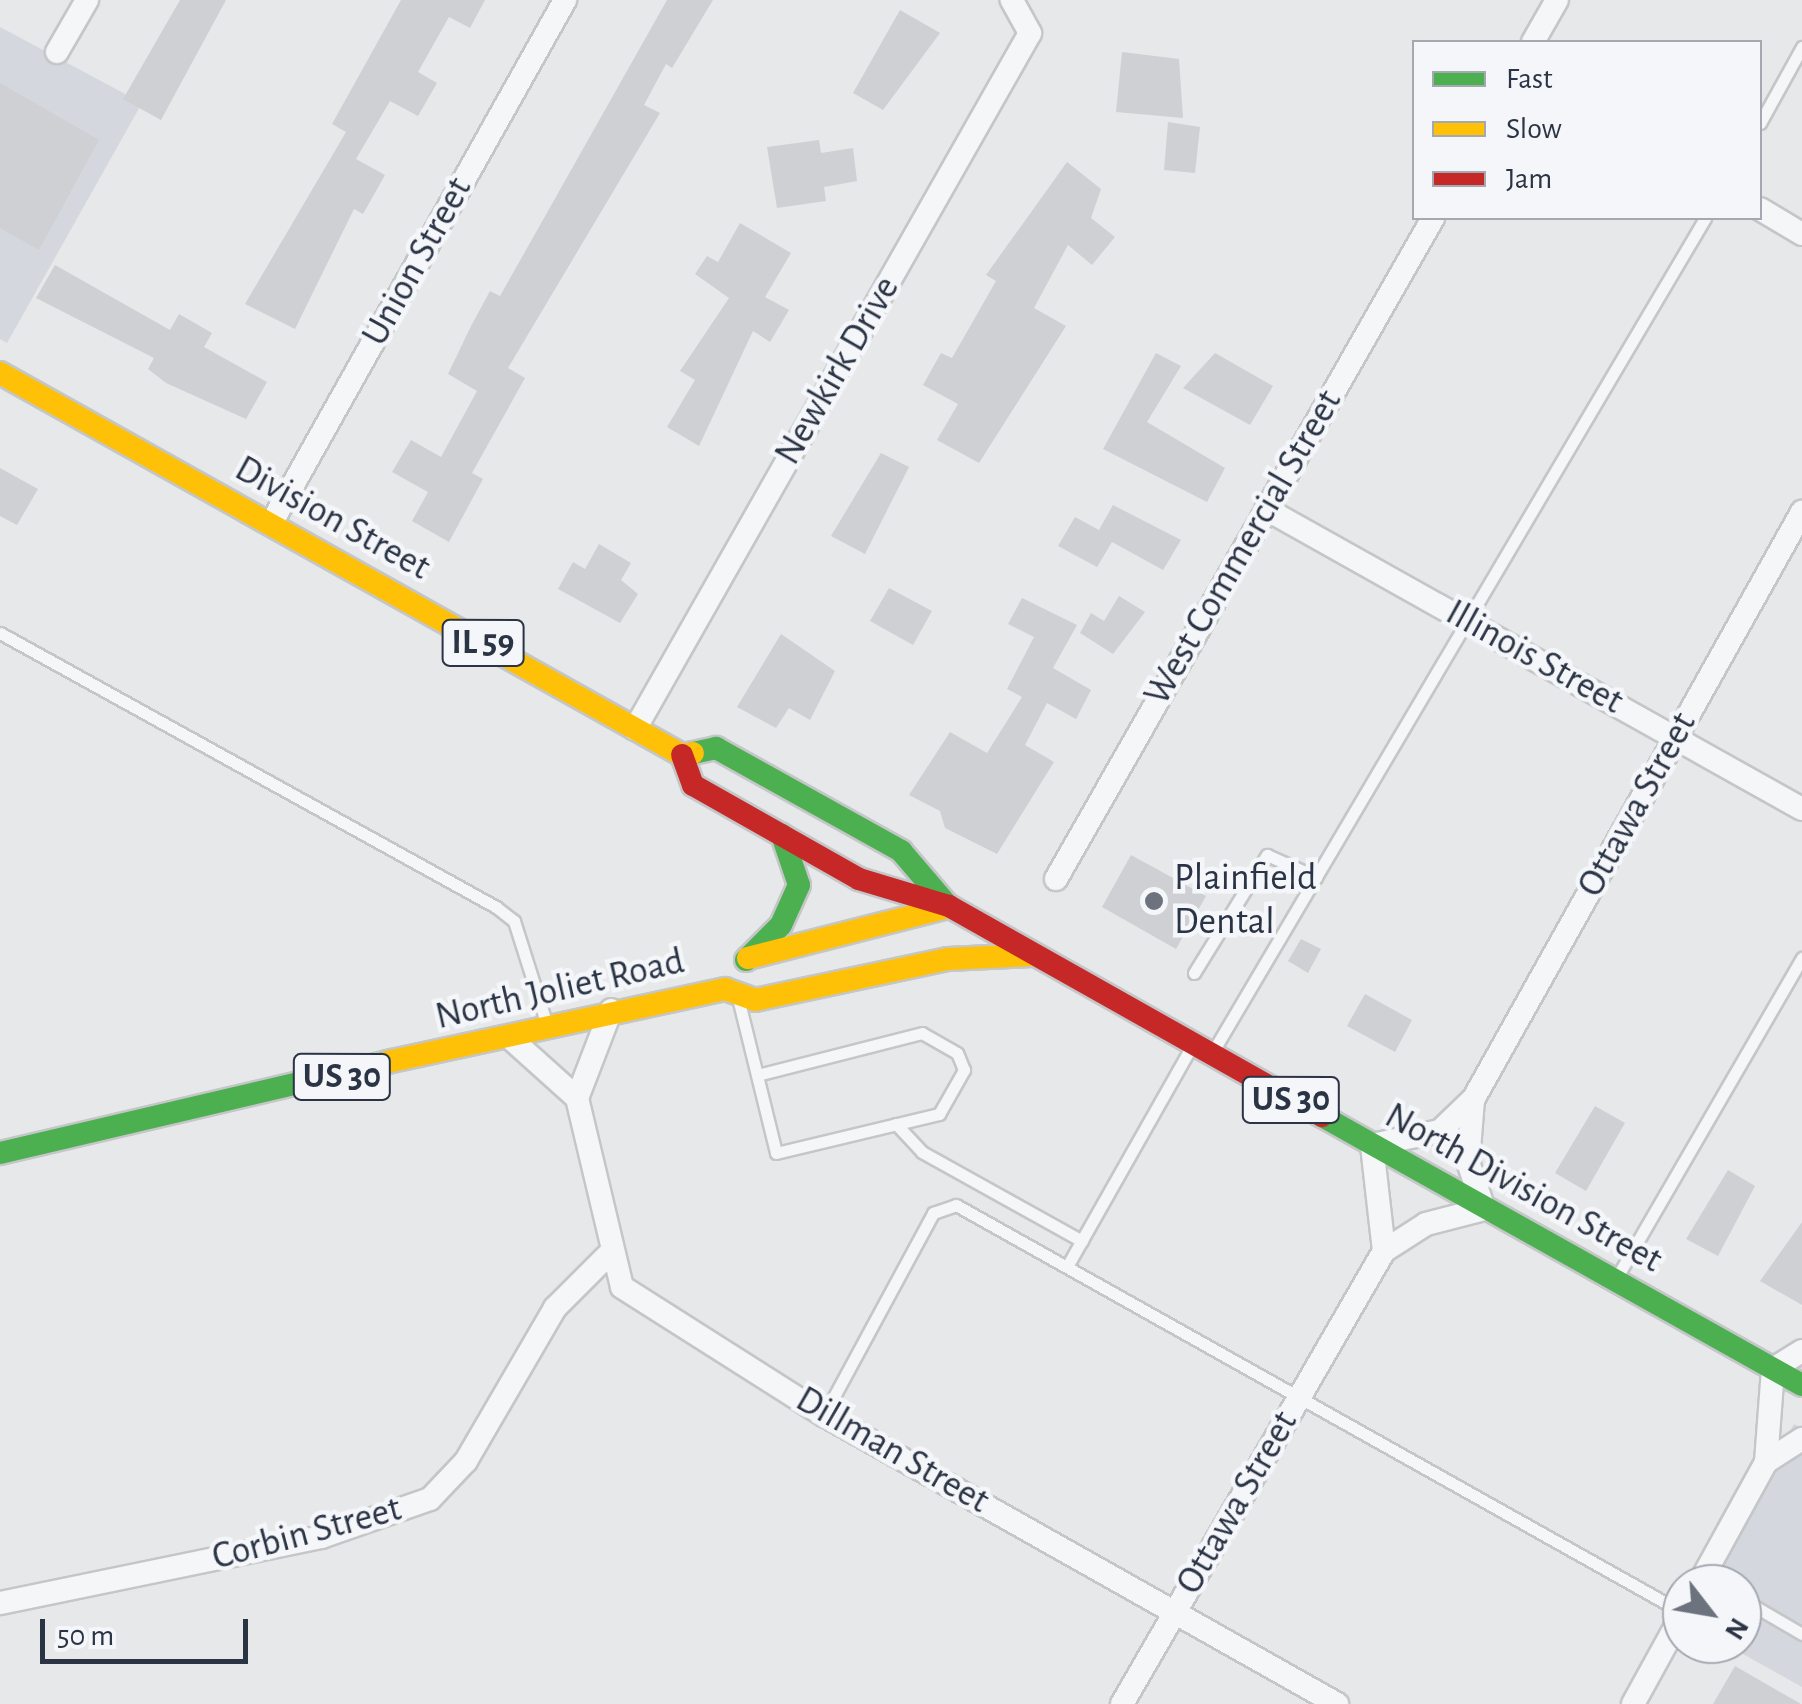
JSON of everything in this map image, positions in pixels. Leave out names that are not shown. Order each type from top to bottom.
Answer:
[{"type":"main road","name":"Division Street","points":[[0,373],[682,755],[693,785],[859,879],[949,906]]},
{"type":"main road","name":"Division Street","points":[[682,755],[716,748],[901,852],[949,906]]},
{"type":"main road","name":"North Joliet Road","points":[[731,991],[748,958],[781,925],[799,884],[782,835]]},
{"type":"main road","name":"North Division Street","points":[[949,906],[1802,1385]]},
{"type":"main road","points":[[748,958],[949,906]]},
{"type":"main road","name":"North Joliet Road","points":[[0,1153],[612,1010],[731,991],[755,1000],[948,959],[1033,955]]},
{"type":"street","points":[[57,52],[87,0]]},
{"type":"street","name":"Union Street","points":[[271,524],[565,0]]},
{"type":"street","points":[[1534,40],[1557,0]]},
{"type":"street","name":"Newkirk Drive","points":[[635,728],[1030,33],[1017,6]]},
{"type":"street","points":[[1762,210],[1802,234]]},
{"type":"street","name":"West Commercial Street","points":[[1056,879],[1432,220]]},
{"type":"street","name":"Illinois Street","points":[[1266,508],[1802,809]]},
{"type":"street","name":"Ottawa Street","points":[[1372,1145],[1440,1130],[1474,1098],[1802,512]]},
{"type":"street","points":[[509,1036],[576,1098],[612,1010]]},
{"type":"street","name":"Dillman Street","points":[[576,1098],[610,1254],[636,1299],[824,1415],[1337,1704]]},
{"type":"street","name":"Ottawa Street","points":[[1122,1704],[1384,1251],[1426,1224],[1484,1209],[1468,1162],[1474,1098]]},
{"type":"street","points":[[1372,1145],[1384,1251]]},
{"type":"street","name":"Corbin Street","points":[[0,1603],[321,1537],[430,1498],[466,1461],[555,1308],[610,1254]]},
{"type":"street","points":[[1715,1564],[1766,1462],[1774,1370],[1802,1351]]},
{"type":"street","points":[[1766,1462],[1802,1439]]},
{"type":"street","points":[[1633,1704],[1662,1651]]},
{"type":"lane","points":[[1762,119],[1802,47]]},
{"type":"lane","points":[[1069,1263],[1201,1050],[1316,877],[1704,220]]},
{"type":"lane","points":[[0,633],[496,907],[514,921],[547,1026]]},
{"type":"lane","points":[[1194,973],[1267,855],[1316,877]]},
{"type":"lane","points":[[1615,1281],[1802,958]]},
{"type":"lane","points":[[731,991],[776,1153],[939,1114],[964,1070],[957,1053],[922,1033],[756,1075]]},
{"type":"lane","points":[[896,1124],[922,1152],[1082,1241]]},
{"type":"lane","points":[[824,1415],[932,1214],[956,1205],[986,1214],[1662,1602]]},
{"type":"lane","points":[[1762,1611],[1802,1634]]},
{"type":"shaded area","points":[[0,27],[142,103],[7,343],[0,339]]},
{"type":"shaded area","points":[[1794,1424],[1802,1428],[1802,1687],[1761,1664],[1762,1564],[1714,1564]]},
{"type":"building","points":[[180,0],[226,0],[161,120],[123,99]]},
{"type":"building","points":[[401,0],[485,0],[470,28],[449,17],[418,72],[437,83],[418,116],[390,101],[356,159],[385,175],[363,214],[354,209],[295,329],[245,304],[346,132],[332,124]]},
{"type":"building","points":[[667,0],[713,0],[672,68],[666,64],[644,105],[660,113],[508,368],[525,378],[472,473],[483,479],[449,542],[412,521],[428,492],[392,472],[411,440],[441,457],[477,391],[448,374],[471,326],[490,291],[500,296]]},
{"type":"building","points":[[900,10],[940,33],[883,110],[853,93]]},
{"type":"building","points":[[1122,52],[1179,59],[1183,118],[1116,112]]},
{"type":"building","points":[[0,83],[99,140],[39,250],[0,228]]},
{"type":"building","points":[[1168,122],[1200,127],[1195,173],[1164,170]]},
{"type":"building","points":[[819,140],[821,153],[853,148],[857,181],[824,187],[826,201],[777,208],[767,147]]},
{"type":"building","points":[[1067,162],[1101,189],[1091,218],[1115,237],[1092,265],[1068,245],[1034,308],[1066,326],[979,463],[937,440],[958,404],[923,385],[941,353],[952,358],[996,281],[986,275]]},
{"type":"building","points":[[740,223],[791,253],[765,297],[789,310],[770,342],[753,331],[699,446],[667,427],[695,380],[680,371],[729,298],[695,274],[707,256],[718,262]]},
{"type":"building","points":[[55,265],[170,330],[179,314],[212,333],[204,347],[267,382],[246,419],[166,383],[148,369],[154,358],[36,298]]},
{"type":"building","points":[[1156,353],[1181,366],[1147,422],[1225,468],[1207,502],[1103,449]]},
{"type":"building","points":[[1215,353],[1273,386],[1250,425],[1183,388]]},
{"type":"building","points":[[881,453],[909,467],[865,554],[831,536]]},
{"type":"building","points":[[0,468],[38,489],[17,525],[0,516]]},
{"type":"building","points":[[1113,505],[1181,540],[1163,570],[1112,542],[1097,567],[1058,546],[1075,517],[1099,530]]},
{"type":"building","points":[[599,544],[631,563],[621,580],[638,594],[620,623],[558,589],[573,562],[585,569]]},
{"type":"building","points":[[889,588],[932,611],[913,645],[870,621]]},
{"type":"building","points":[[1119,596],[1145,612],[1113,654],[1080,633],[1091,613],[1104,621]]},
{"type":"building","points":[[1022,598],[1077,625],[1053,668],[1091,690],[1076,719],[1047,703],[1025,745],[1054,762],[997,854],[945,828],[940,811],[909,795],[950,732],[987,753],[1022,697],[1007,689],[1034,637],[1008,624]]},
{"type":"building","points":[[781,634],[835,671],[810,720],[789,708],[776,728],[737,707]]},
{"type":"building","name":"Plainfield Dental","points":[[1131,855],[1206,896],[1176,949],[1102,907]]},
{"type":"building","points":[[1301,939],[1321,949],[1308,973],[1288,961]]},
{"type":"building","points":[[1365,994],[1412,1020],[1395,1052],[1347,1026]]},
{"type":"building","points":[[1595,1106],[1625,1123],[1586,1191],[1555,1173]]},
{"type":"building","points":[[1728,1170],[1755,1186],[1718,1256],[1686,1239]]},
{"type":"building","points":[[1802,1222],[1802,1305],[1760,1281]]},
{"type":"building","points":[[1735,1666],[1801,1704],[1713,1704]]},
{"type":"traffic: fast","points":[[693,753],[716,748],[901,851],[948,906]]},
{"type":"traffic: fast","points":[[746,960],[781,925],[799,885],[782,835]]},
{"type":"traffic: fast","points":[[0,1153],[387,1062]]},
{"type":"traffic: fast","points":[[1322,1116],[1802,1385]]},
{"type":"traffic: slow","points":[[0,373],[682,755],[693,753]]},
{"type":"traffic: slow","points":[[748,958],[948,907]]},
{"type":"traffic: slow","points":[[387,1062],[725,989],[755,1000],[948,959],[1032,955]]},
{"type":"traffic: jam","points":[[682,755],[693,785],[859,879],[949,906],[1322,1116]]},
{"type":"place","name":"Plainfield Dental","points":[[1154,901]]}]
